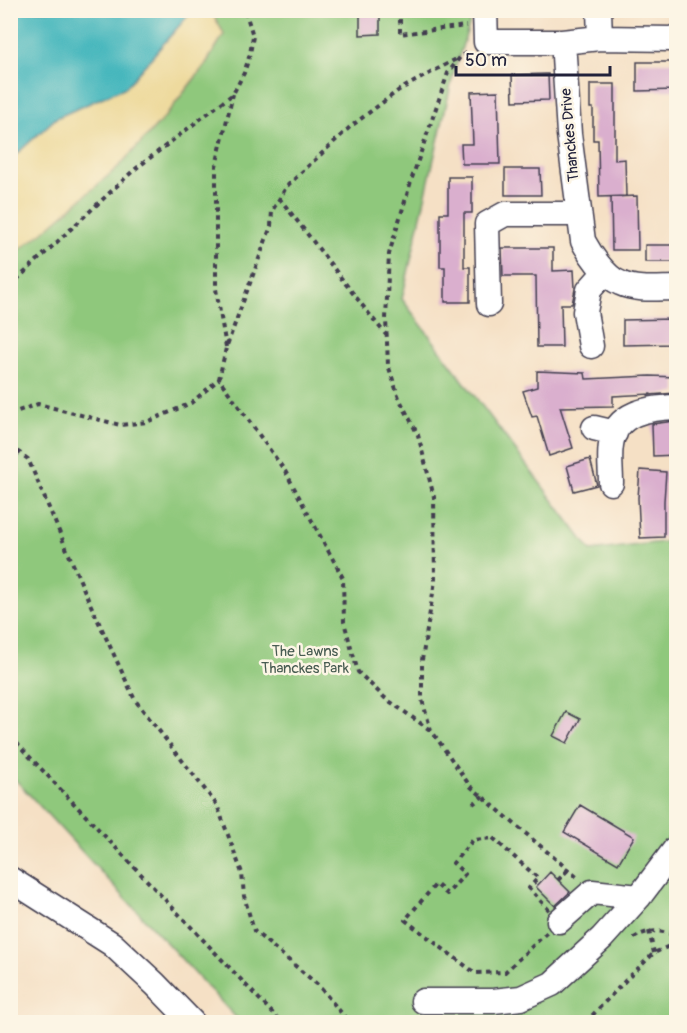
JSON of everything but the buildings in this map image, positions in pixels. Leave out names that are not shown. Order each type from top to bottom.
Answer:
[{"type":"street","points":[[599,10],[600,38]]},
{"type":"street","points":[[485,26],[562,42],[600,38],[672,39],[676,37]]},
{"type":"street","name":"Thanckes Drive","points":[[564,56],[569,134],[583,241],[591,256],[619,283],[641,288],[676,288]]},
{"type":"street","points":[[489,304],[487,224],[505,214],[578,214]]},
{"type":"street","points":[[591,346],[585,312],[589,290],[605,272]]},
{"type":"street","points":[[611,483],[611,444],[605,430],[639,412],[676,407]]},
{"type":"street","points":[[423,1001],[521,998],[552,984],[602,938],[639,897],[676,848]]},
{"type":"street","points":[[10,879],[112,944],[192,1023]]},
{"type":"street","points":[[559,921],[592,892],[639,897]]},
{"type":"path","points":[[226,348],[216,290],[216,166],[233,94],[244,73],[254,36],[246,10]]},
{"type":"path","points":[[400,10],[400,34],[485,26]]},
{"type":"path","points":[[430,730],[422,700],[422,660],[435,582],[434,497],[418,435],[399,398],[388,364],[386,319],[389,254],[448,73],[485,26]]},
{"type":"path","points":[[10,414],[38,404],[120,425],[147,422],[191,404],[219,379],[226,348],[271,226],[272,211],[287,186],[350,127],[399,90],[460,56]]},
{"type":"path","points":[[10,286],[134,170],[233,94]]},
{"type":"path","points":[[279,198],[387,337]]},
{"type":"path","points":[[219,379],[285,471],[344,578],[344,622],[358,672],[385,698],[430,730],[470,786],[592,892]]},
{"type":"path","points":[[10,446],[28,459],[88,599],[135,700],[217,805],[242,873],[244,896],[254,931],[318,985],[349,1023]]},
{"type":"path","points":[[10,736],[281,1023]]},
{"type":"path","points":[[473,804],[483,796]]},
{"type":"path","points":[[493,838],[538,878],[529,888],[559,921],[504,972],[475,973],[405,920],[436,884],[447,894],[465,874],[453,863],[473,840],[493,838]]},
{"type":"path","points":[[558,880],[568,870]]},
{"type":"path","points":[[602,938],[609,947],[618,952],[641,933],[649,931],[676,936]]},
{"type":"path","points":[[649,931],[654,953]]},
{"type":"path","points":[[586,1023],[654,953],[676,943]]},
{"type":"green space","name":"The Lawns Thanckes Park","points":[[398,10],[398,15],[402,15],[402,11],[471,11],[472,16],[453,75],[402,299],[591,551],[670,541],[676,550],[676,1022],[240,1022],[11,775],[11,256],[118,167],[163,119],[205,65],[224,34],[211,11]]},
{"type":"sand","points":[[192,11],[211,11],[224,34],[205,65],[163,119],[118,167],[43,232],[11,256],[11,159],[56,118],[126,87]]},
{"type":"water","points":[[11,10],[192,11],[126,87],[56,118],[11,159]]}]
